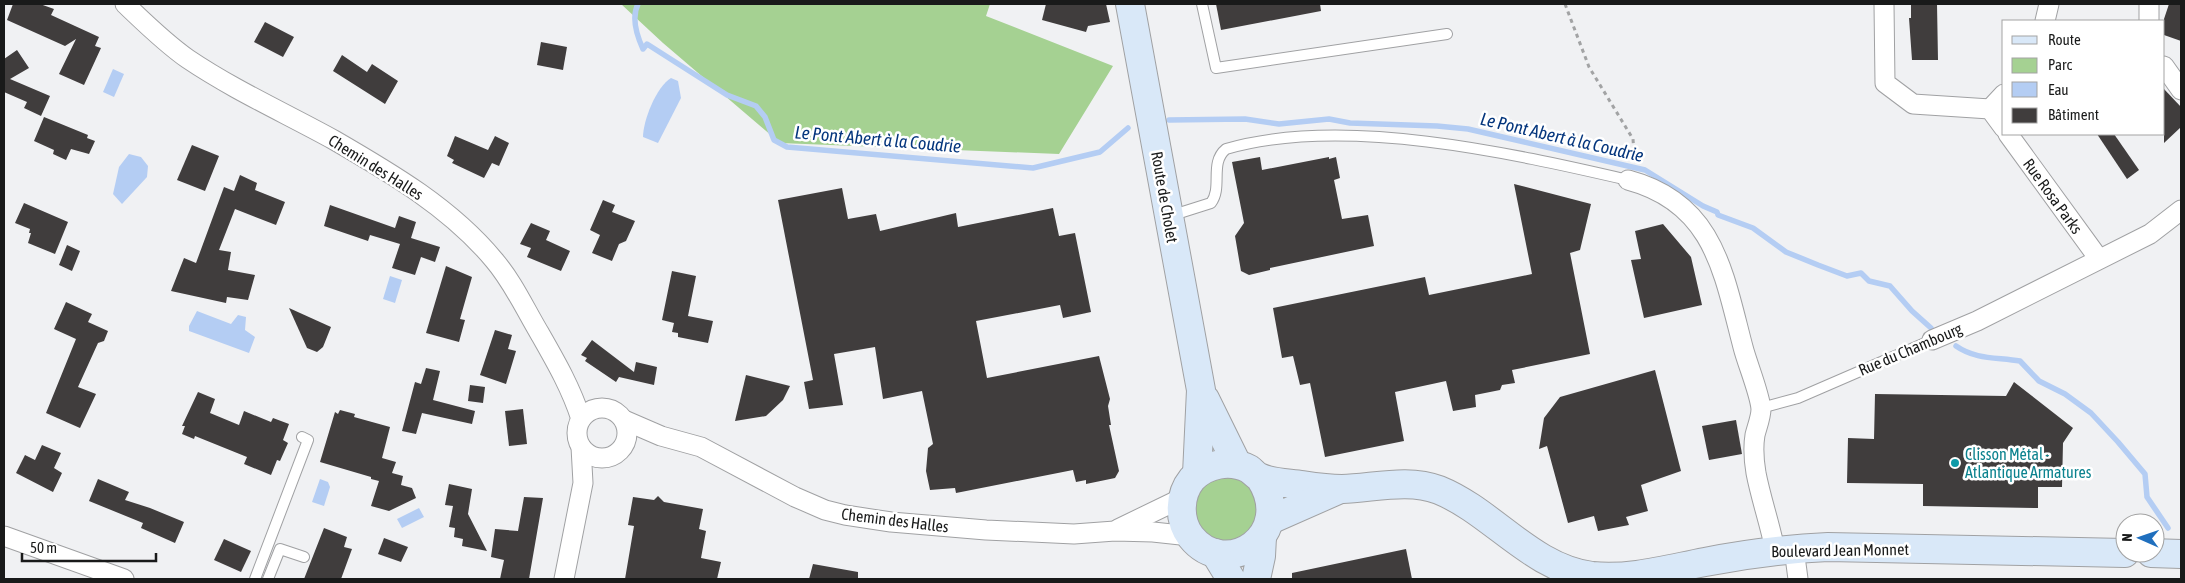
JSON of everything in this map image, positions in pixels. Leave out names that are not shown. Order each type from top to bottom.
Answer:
[{"type":"main road","name":"Route de Cholet","points":[[1130,4],[1201,390],[1197,474]]},
{"type":"main road","name":"Route de Cholet","points":[[1201,390],[1220,432],[1249,471]]},
{"type":"main road","points":[[1223,463],[1317,487],[1342,489],[1266,529],[1252,546],[1240,552],[1228,554],[1215,553],[1201,547],[1190,536],[1184,524],[1181,511],[1182,498],[1188,485],[1197,474],[1209,466],[1223,463]]},
{"type":"main road","points":[[1249,471],[1270,498],[1256,579]]},
{"type":"main road","name":"Boulevard Jean Monnet","points":[[1342,489],[1400,484],[1436,489],[1467,503],[1529,550],[1550,563],[1588,575],[1630,576],[1784,550],[1828,547],[2115,552]]},
{"type":"main road","points":[[1215,553],[1231,579]]},
{"type":"main road","points":[[2165,553],[2181,554]]},
{"type":"street","name":"Chemin des Halles","points":[[125,4],[161,38],[211,74],[343,146],[428,199],[454,220],[479,243],[510,282],[571,388],[581,419]]},
{"type":"street","points":[[1884,4],[1885,83],[1912,104],[1990,109],[2002,125]]},
{"type":"street","points":[[2045,20],[2049,4]]},
{"type":"street","points":[[2149,4],[2149,20]]},
{"type":"street","points":[[2165,67],[2181,90]]},
{"type":"street","points":[[1990,109],[2002,96]]},
{"type":"street","name":"Rue Rosa Parks","points":[[2009,135],[2099,259]]},
{"type":"street","points":[[1628,180],[1649,185],[1669,195],[1684,207],[1701,226],[1712,245],[1727,287],[1761,408],[1755,437],[1754,456],[1756,474],[1784,550],[1798,579]]},
{"type":"street","name":"Rue du Chambourg","points":[[1932,340],[1977,321],[2150,234],[2181,210]]},
{"type":"street","name":"Chemin des Halles","points":[[571,388],[599,408]]},
{"type":"street","points":[[564,579],[583,483],[581,447],[577,438],[577,428],[581,419],[589,412],[599,408],[608,408],[617,413],[624,420],[627,429],[623,446]]},
{"type":"street","name":"Chemin des Halles","points":[[624,420],[662,436],[701,447],[795,497],[825,510],[845,515],[891,522],[986,530],[1074,534],[1115,531],[1190,536]]},
{"type":"street","points":[[581,447],[590,455],[601,458],[610,457],[623,446],[662,436]]},
{"type":"street","points":[[583,483],[601,458]]},
{"type":"street","name":"Chemin des Halles","points":[[1115,531],[1182,498]]},
{"type":"street","points":[[4,536],[124,579]]},
{"type":"lane","points":[[1202,4],[1216,68],[1447,34]]},
{"type":"lane","points":[[1169,216],[1211,203],[1216,191],[1218,160],[1226,150],[1273,140],[1333,135],[1432,142],[1498,153],[1628,180]]},
{"type":"lane","name":"Rue du Chambourg","points":[[1761,408],[1798,398],[1932,340]]},
{"type":"lane","points":[[255,579],[308,440],[302,437]]},
{"type":"lane","points":[[268,579],[280,549],[304,557]]},
{"type":"path","points":[[1565,4],[1589,67],[1633,140],[1634,154]]},
{"type":"green space","points":[[621,4],[990,4],[986,16],[1113,66],[1059,154],[780,143],[663,43]]},
{"type":"green space","points":[[1242,476],[1259,494],[1257,529],[1228,546],[1197,533],[1190,499],[1205,478]]},
{"type":"water","points":[[113,69],[124,74],[114,97],[103,92]]},
{"type":"water","points":[[671,78],[678,81],[681,98],[658,143],[643,137],[645,122],[651,105],[660,89]]},
{"type":"water","points":[[129,154],[141,157],[148,166],[147,177],[122,204],[113,194],[119,167]]},
{"type":"water","points":[[390,276],[402,280],[395,303],[383,299]]},
{"type":"water","points":[[197,311],[231,324],[238,315],[246,317],[245,330],[255,337],[249,353],[189,331],[189,326]]},
{"type":"water","points":[[320,479],[328,482],[330,487],[324,506],[312,502]]},
{"type":"water","points":[[419,508],[424,517],[402,528],[397,519]]},
{"type":"building","points":[[13,4],[40,4],[54,9],[51,15],[99,37],[95,46],[101,48],[84,85],[59,74],[76,39],[65,46],[7,20]]},
{"type":"building","points":[[1046,4],[1106,4],[1110,22],[1088,26],[1086,32],[1042,20]]},
{"type":"building","points":[[1216,4],[1320,4],[1321,11],[1221,30]]},
{"type":"building","points":[[1911,4],[1937,4],[1938,60],[1912,60],[1909,18],[1911,18]]},
{"type":"building","points":[[2169,4],[2181,4],[2181,41],[2165,35],[2164,19]]},
{"type":"building","points":[[265,22],[294,37],[283,57],[254,42]]},
{"type":"building","points":[[541,42],[567,47],[563,70],[537,65]]},
{"type":"building","points":[[17,50],[29,68],[10,79],[50,96],[41,116],[24,108],[27,102],[4,92],[4,59]]},
{"type":"building","points":[[342,55],[367,72],[372,64],[398,81],[385,104],[333,71]]},
{"type":"building","points":[[2165,90],[2181,107],[2181,127],[2164,143]]},
{"type":"building","points":[[44,117],[88,135],[87,138],[95,141],[89,154],[71,149],[66,160],[53,154],[54,150],[34,141]]},
{"type":"building","points":[[2098,135],[2115,135],[2139,170],[2127,179]]},
{"type":"building","points":[[455,136],[488,150],[495,136],[509,143],[499,166],[492,163],[484,178],[452,163],[454,160],[447,156]]},
{"type":"building","points":[[192,145],[219,156],[205,191],[177,180]]},
{"type":"building","points":[[1260,157],[1262,170],[1336,157],[1340,178],[1334,180],[1342,219],[1368,215],[1374,246],[1270,268],[1270,270],[1249,275],[1241,271],[1235,236],[1244,223],[1232,162]]},
{"type":"building","points":[[240,175],[257,183],[255,190],[285,202],[276,225],[235,209],[219,250],[231,252],[228,270],[255,275],[248,300],[227,297],[226,303],[171,291],[184,258],[196,263],[224,187],[234,191]]},
{"type":"building","points":[[1514,184],[1591,204],[1580,250],[1570,253],[1590,354],[1512,370],[1515,383],[1502,385],[1500,390],[1475,395],[1476,407],[1453,411],[1446,381],[1395,392],[1404,441],[1325,457],[1310,383],[1300,385],[1293,356],[1282,358],[1273,308],[1425,277],[1429,295],[1532,274]]},
{"type":"building","points":[[842,188],[848,219],[876,214],[880,231],[956,213],[958,227],[1053,208],[1059,236],[1075,233],[1091,312],[1063,318],[1060,305],[976,321],[987,378],[1099,356],[1110,399],[1108,406],[1111,425],[1109,425],[1119,471],[1115,478],[1086,484],[1086,480],[1076,482],[1073,470],[956,493],[955,488],[930,490],[926,471],[928,448],[933,444],[922,391],[883,399],[875,347],[834,354],[843,405],[809,409],[804,382],[813,380],[778,200]]},
{"type":"building","points":[[603,200],[615,205],[612,212],[635,221],[626,241],[619,244],[612,261],[592,253],[600,235],[590,230]]},
{"type":"building","points":[[24,203],[68,222],[55,254],[28,243],[31,233],[29,233],[30,229],[15,223]]},
{"type":"building","points":[[330,205],[395,228],[399,216],[416,222],[411,238],[440,247],[435,262],[421,257],[415,275],[392,268],[400,244],[370,235],[368,241],[324,226]]},
{"type":"building","points":[[531,223],[550,231],[546,240],[570,251],[561,271],[527,257],[531,248],[520,244]]},
{"type":"building","points":[[1663,224],[1691,257],[1702,305],[1644,318],[1631,260],[1641,259],[1635,231]]},
{"type":"building","points":[[67,245],[80,251],[72,271],[59,265]]},
{"type":"building","points":[[446,266],[472,277],[460,319],[465,320],[459,342],[426,333]]},
{"type":"building","points":[[672,271],[696,276],[688,316],[713,321],[708,343],[678,337],[678,333],[672,332],[674,323],[662,320]]},
{"type":"building","points":[[66,302],[92,314],[88,322],[108,331],[104,341],[98,343],[78,387],[96,394],[80,428],[46,413],[76,339],[54,329]]},
{"type":"building","points":[[289,308],[331,327],[323,347],[317,352],[307,348]]},
{"type":"building","points":[[495,330],[512,335],[508,349],[516,351],[506,384],[480,375]]},
{"type":"building","points":[[592,340],[634,372],[636,362],[657,367],[654,385],[619,377],[616,382],[585,361],[587,358],[581,355]]},
{"type":"building","points":[[426,368],[440,371],[433,400],[475,411],[472,424],[422,413],[416,434],[402,431],[415,382],[421,384]]},
{"type":"building","points":[[1655,370],[1681,471],[1641,485],[1648,511],[1626,517],[1629,525],[1598,531],[1594,516],[1568,523],[1547,446],[1539,449],[1544,418],[1560,397]]},
{"type":"building","points":[[746,375],[790,386],[783,400],[766,416],[735,421]]},
{"type":"building","name":"Clisson Métal - Atlantique Armatures","points":[[2014,382],[2073,428],[2063,443],[2062,487],[2038,487],[2038,508],[1923,506],[1923,484],[1847,483],[1848,438],[1874,439],[1875,394],[2006,396]]},
{"type":"building","points":[[470,385],[485,387],[483,403],[468,401]]},
{"type":"building","points":[[198,392],[215,399],[210,413],[239,425],[244,411],[271,422],[273,418],[289,424],[283,440],[288,443],[280,461],[277,460],[271,475],[244,464],[247,457],[195,436],[194,439],[182,434],[185,426],[182,426]]},
{"type":"building","points":[[523,409],[527,444],[509,446],[505,411]]},
{"type":"building","points":[[340,410],[355,414],[354,417],[390,427],[382,458],[396,462],[392,473],[403,476],[401,485],[412,488],[416,498],[389,511],[371,506],[379,481],[320,462],[335,412],[338,414]]},
{"type":"building","points":[[1736,420],[1742,454],[1709,460],[1702,426]]},
{"type":"building","points":[[42,445],[61,453],[54,468],[62,473],[53,492],[16,473],[25,455],[35,460]]},
{"type":"building","points":[[98,479],[129,492],[125,500],[184,522],[175,543],[141,528],[143,523],[89,501]]},
{"type":"building","points":[[449,484],[472,489],[468,514],[487,551],[462,546],[463,539],[454,537],[455,528],[449,527],[453,506],[445,505]]},
{"type":"building","points":[[658,496],[664,502],[703,509],[699,529],[706,531],[701,558],[721,562],[717,579],[625,579],[634,526],[628,525],[633,497],[654,500]]},
{"type":"building","points":[[524,497],[543,498],[529,579],[500,579],[504,560],[491,557],[495,529],[518,531]]},
{"type":"building","points":[[324,528],[347,537],[344,547],[352,549],[341,579],[304,579]]},
{"type":"building","points":[[384,538],[408,547],[401,562],[378,554]]},
{"type":"building","points":[[224,539],[251,551],[241,572],[214,560]]},
{"type":"building","points":[[1406,549],[1412,579],[1292,579],[1292,573]]},
{"type":"building","points":[[813,564],[858,572],[858,579],[809,579]]},
{"type":"waterway","name":"Le Pont Abert à la Coudrie","points":[[638,4],[635,21],[643,49],[647,44],[727,95],[756,106],[765,117],[774,140],[787,147],[1033,168],[1100,152],[1128,128]]},
{"type":"waterway","name":"Le Pont Abert à la Coudrie","points":[[1169,120],[1245,119],[1279,124],[1329,119],[1350,123],[1468,129],[1645,170],[1703,206],[1717,212],[1718,215],[1753,228],[1786,252],[1847,276],[1861,273],[1869,281],[1890,286],[1912,311],[1931,328]]},
{"type":"waterway","name":"Le Pont Abert à la Coudrie","points":[[1956,346],[1979,356],[2020,361],[2039,381],[2065,394],[2091,413],[2145,474],[2147,497],[2168,528]]},
{"type":"place","name":"Clisson Métal - Atlantique Armatures","points":[[1955,463]]}]
